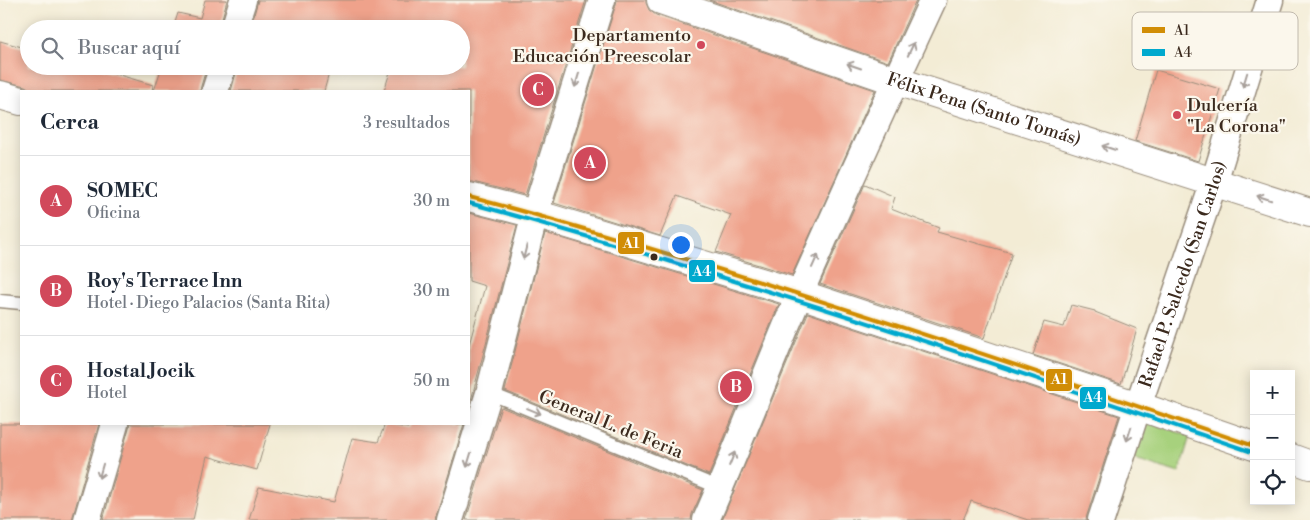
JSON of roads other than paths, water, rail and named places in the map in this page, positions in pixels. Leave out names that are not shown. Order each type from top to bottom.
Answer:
[{"type":"street","points":[[237,20],[243,0]]},
{"type":"street","points":[[450,520],[489,392],[535,214],[602,0]]},
{"type":"street","name":"Félix Pena (Santo Tomás)","points":[[660,0],[896,81],[1310,213]]},
{"type":"street","points":[[706,520],[800,294],[933,0]]},
{"type":"street","name":"Rafael P. Salcedo (San Carlos)","points":[[1266,12],[1270,0]]},
{"type":"street","name":"Rafael P. Salcedo (San Carlos)","points":[[1101,520],[1214,182],[1248,70]]},
{"type":"street","points":[[215,90],[220,75]]},
{"type":"street","points":[[0,95],[20,101]]},
{"type":"street","points":[[470,197],[535,214],[800,294],[1250,445]]},
{"type":"street","points":[[87,520],[115,425]]},
{"type":"street","points":[[1295,459],[1310,465]]},
{"type":"lane","points":[[0,300],[20,303]]},
{"type":"lane","name":"General L. de Feria","points":[[489,392],[720,488]]},
{"type":"place","name":"Departamento Educación Preescolar","points":[[701,45]]},
{"type":"place","name":"Hostal Jocik","points":[[538,90]]},
{"type":"place","name":"Dulcería \"La Corona\"","points":[[1177,115]]},
{"type":"place","name":"SOMEC","points":[[590,163]]},
{"type":"place","name":"Roy's Terrace Inn","points":[[736,387]]}]
